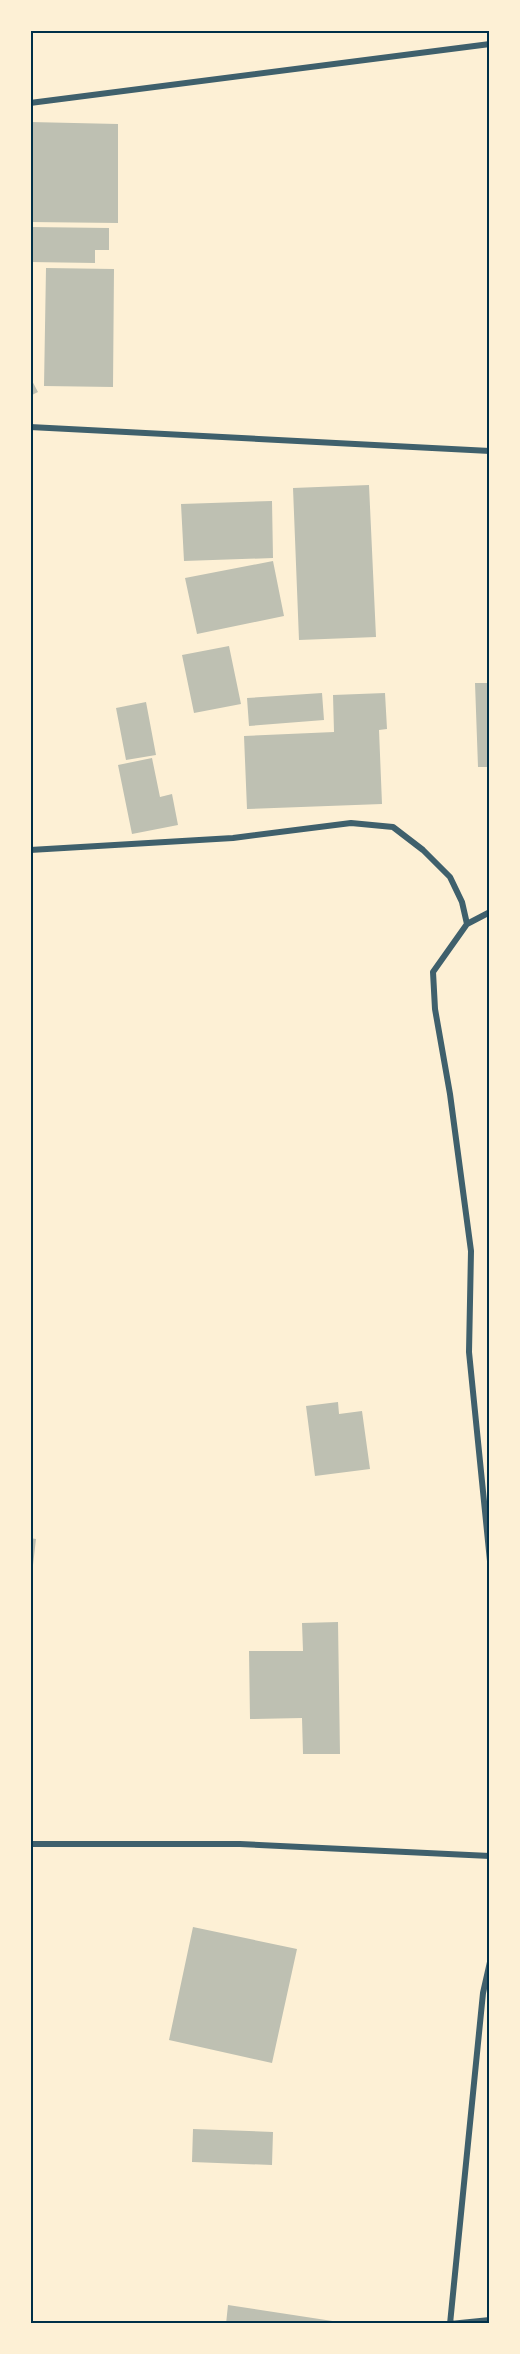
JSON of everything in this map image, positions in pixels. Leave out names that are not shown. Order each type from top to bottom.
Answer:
[{"type":"street","points":[[30,103],[490,44]]},
{"type":"street","points":[[30,427],[490,451]]},
{"type":"street","points":[[30,850],[233,838],[351,823],[393,827],[423,850],[450,877],[462,902],[467,924]]},
{"type":"street","points":[[490,912],[467,924],[433,972],[435,1009],[450,1094],[471,1251],[469,1352],[490,1561]]},
{"type":"street","points":[[30,1844],[240,1844],[490,1856]]},
{"type":"street","points":[[490,1962],[483,1993],[450,2324],[490,2320]]},
{"type":"building","points":[[30,122],[118,124],[118,223],[30,222]]},
{"type":"building","points":[[30,227],[109,228],[109,250],[95,250],[95,263],[30,262]]},
{"type":"building","points":[[46,268],[114,269],[113,387],[44,386]]},
{"type":"building","points":[[30,377],[38,392],[30,396]]},
{"type":"building","points":[[369,485],[376,637],[299,640],[293,488]]},
{"type":"building","points":[[272,501],[273,558],[184,561],[181,504]]},
{"type":"building","points":[[273,561],[284,616],[197,634],[185,578]]},
{"type":"building","points":[[229,646],[241,704],[194,713],[182,655]]},
{"type":"building","points":[[475,683],[490,683],[490,767],[478,767]]},
{"type":"building","points":[[322,693],[324,720],[249,726],[247,698]]},
{"type":"building","points":[[385,693],[387,729],[379,730],[382,804],[247,809],[244,736],[334,732],[333,695]]},
{"type":"building","points":[[146,702],[156,755],[126,760],[116,708]]},
{"type":"building","points":[[152,758],[160,797],[172,794],[178,825],[132,834],[118,765]]},
{"type":"building","points":[[338,1402],[339,1414],[362,1411],[370,1469],[315,1476],[306,1406]]},
{"type":"building","points":[[30,1538],[36,1539],[33,1565],[30,1564]]},
{"type":"building","points":[[338,1622],[340,1754],[303,1754],[302,1718],[250,1719],[249,1651],[303,1651],[302,1623]]},
{"type":"building","points":[[193,1927],[297,1949],[272,2063],[169,2040]]},
{"type":"building","points":[[193,2129],[273,2132],[272,2165],[192,2162]]},
{"type":"building","points":[[228,2305],[339,2322],[339,2324],[226,2324]]}]
